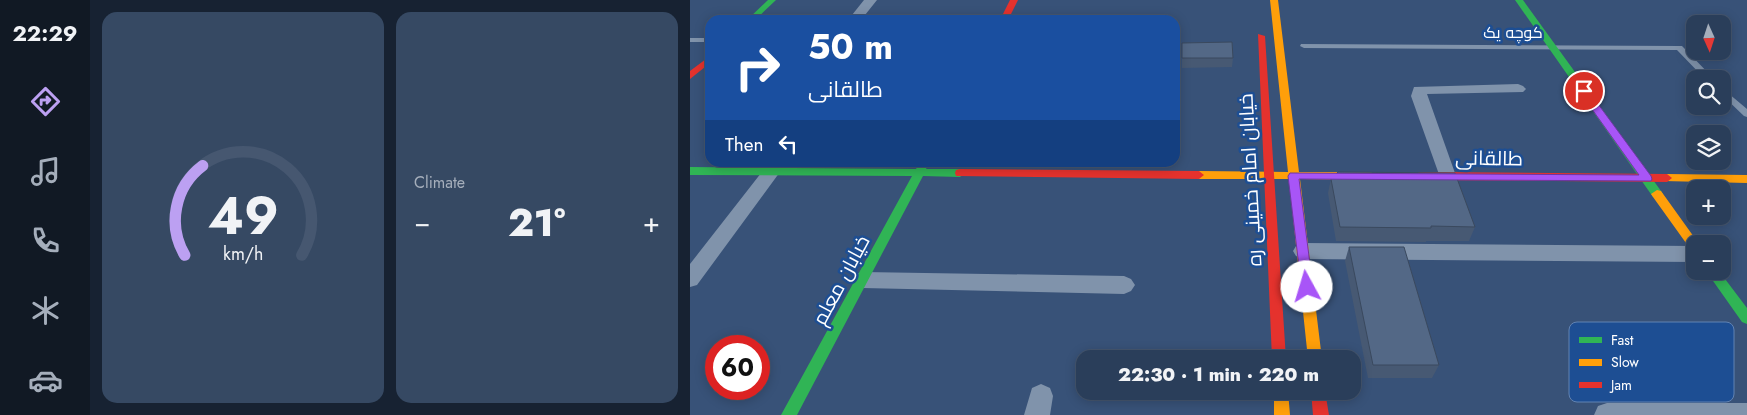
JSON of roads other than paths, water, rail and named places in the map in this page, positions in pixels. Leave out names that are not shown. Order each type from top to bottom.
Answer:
[{"type":"street","points":[[756,15],[772,0]]},
{"type":"street","points":[[858,15],[871,0]]},
{"type":"street","points":[[1006,15],[1014,0]]},
{"type":"street","name":"خیابان امام خمینی ره","points":[[1274,0],[1314,350]]},
{"type":"street","points":[[1519,0],[1686,235]]},
{"type":"street","name":"خیابان امام خمینی ره","points":[[1260,20],[1278,350]]},
{"type":"street","points":[[690,76],[705,63]]},
{"type":"street","points":[[1447,176],[1419,96],[1419,90],[1518,89]]},
{"type":"street","name":"خیابان معلم","points":[[789,415],[863,280],[922,167]]},
{"type":"street","points":[[690,171],[1380,176]]},
{"type":"street","points":[[690,279],[772,172]]},
{"type":"street","name":"طالقانی","points":[[1409,176],[1747,179]]},
{"type":"street","points":[[1303,251],[1686,254]]},
{"type":"street","points":[[863,280],[1124,285]]},
{"type":"street","points":[[1719,280],[1747,318]]},
{"type":"street","points":[[1281,400],[1282,415]]},
{"type":"street","points":[[1319,400],[1321,415]]},
{"type":"street","points":[[1607,415],[1747,415]]},
{"type":"lane","points":[[690,40],[705,40]]},
{"type":"lane","name":"کوچه یک","points":[[1304,46],[1678,48],[1701,70]]},
{"type":"lane","points":[[1731,99],[1747,114]]}]
